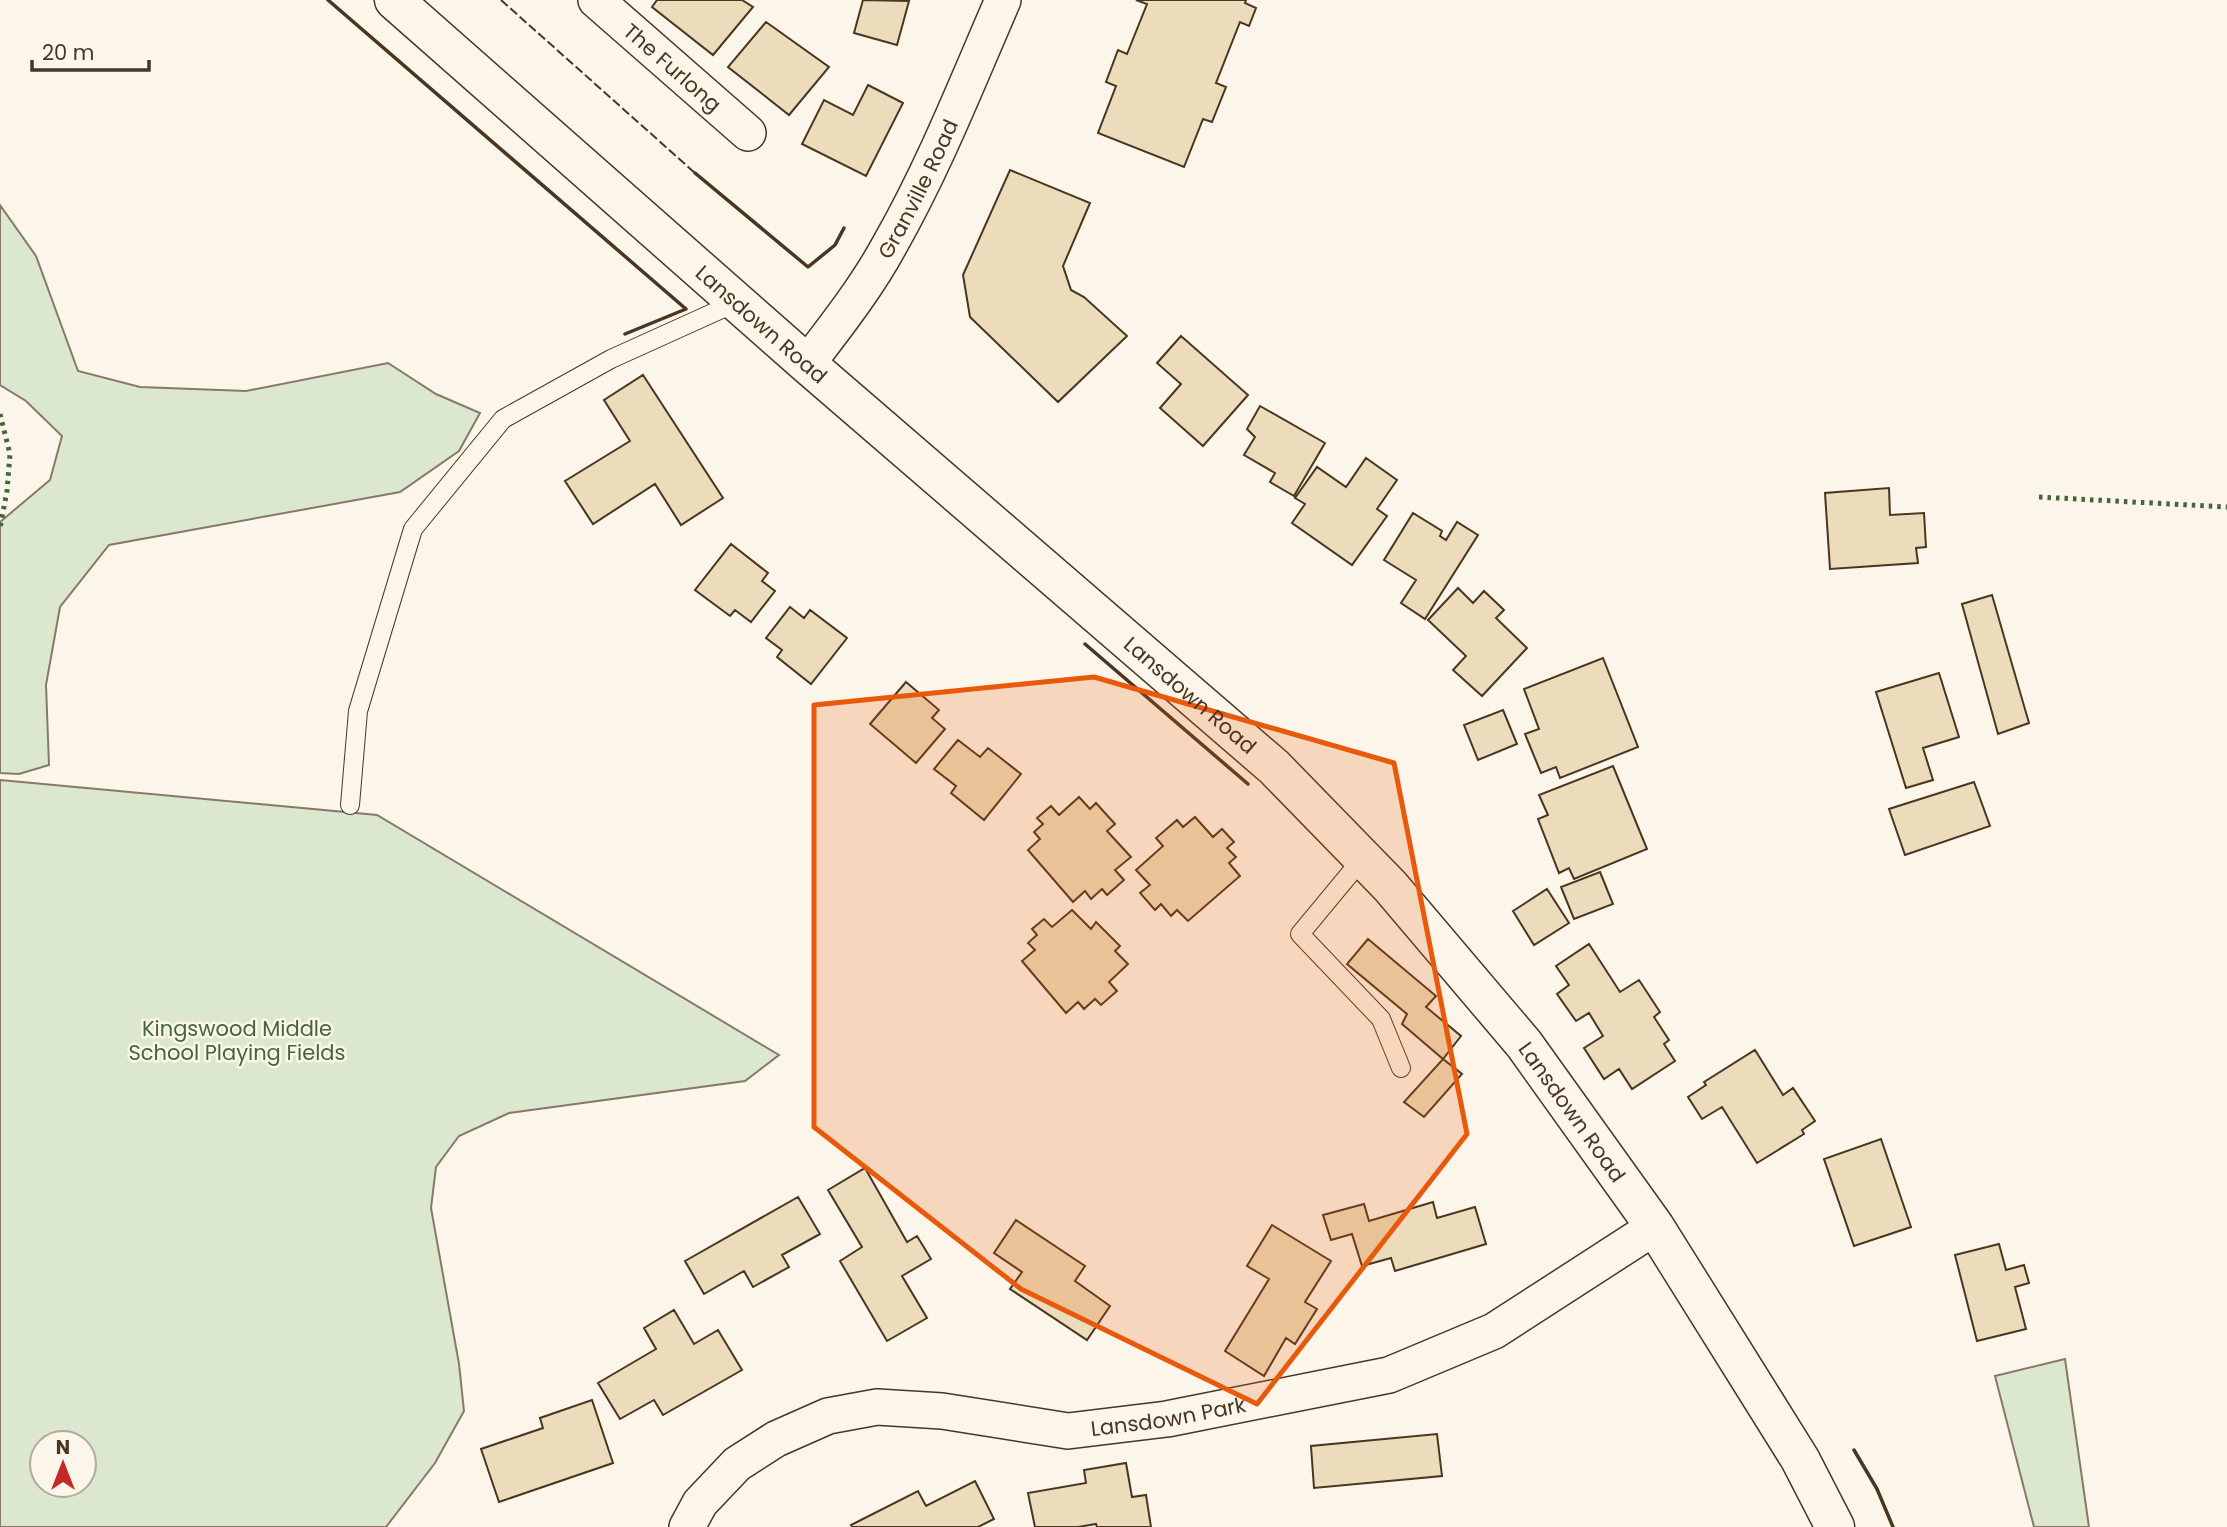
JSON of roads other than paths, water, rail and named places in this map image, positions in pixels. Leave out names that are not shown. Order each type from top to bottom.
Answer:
[{"type":"street","name":"Lansdown Road","points":[[394,0],[807,364],[1274,767],[1390,886],[1524,1044],[1655,1227],[1800,1458],[1835,1527]]},
{"type":"street","name":"Granville Road","points":[[807,364],[857,297],[889,247],[933,161],[1003,0]]},
{"type":"street","name":"The Furlong","points":[[612,6],[748,133]]},
{"type":"street","name":"Lansdown Park","points":[[687,1527],[700,1503],[737,1464],[776,1439],[828,1416],[877,1407],[942,1411],[1068,1431],[1167,1419],[1389,1375],[1494,1331],[1655,1227]]},
{"type":"lane","points":[[350,805],[358,711],[413,529],[503,419],[611,359],[737,302]]},
{"type":"lane","points":[[1363,858],[1300,934],[1381,1019],[1401,1068]]},
{"type":"park label","name":"Kingswood Middle School Playing Fields","points":[[237,1040]]}]
